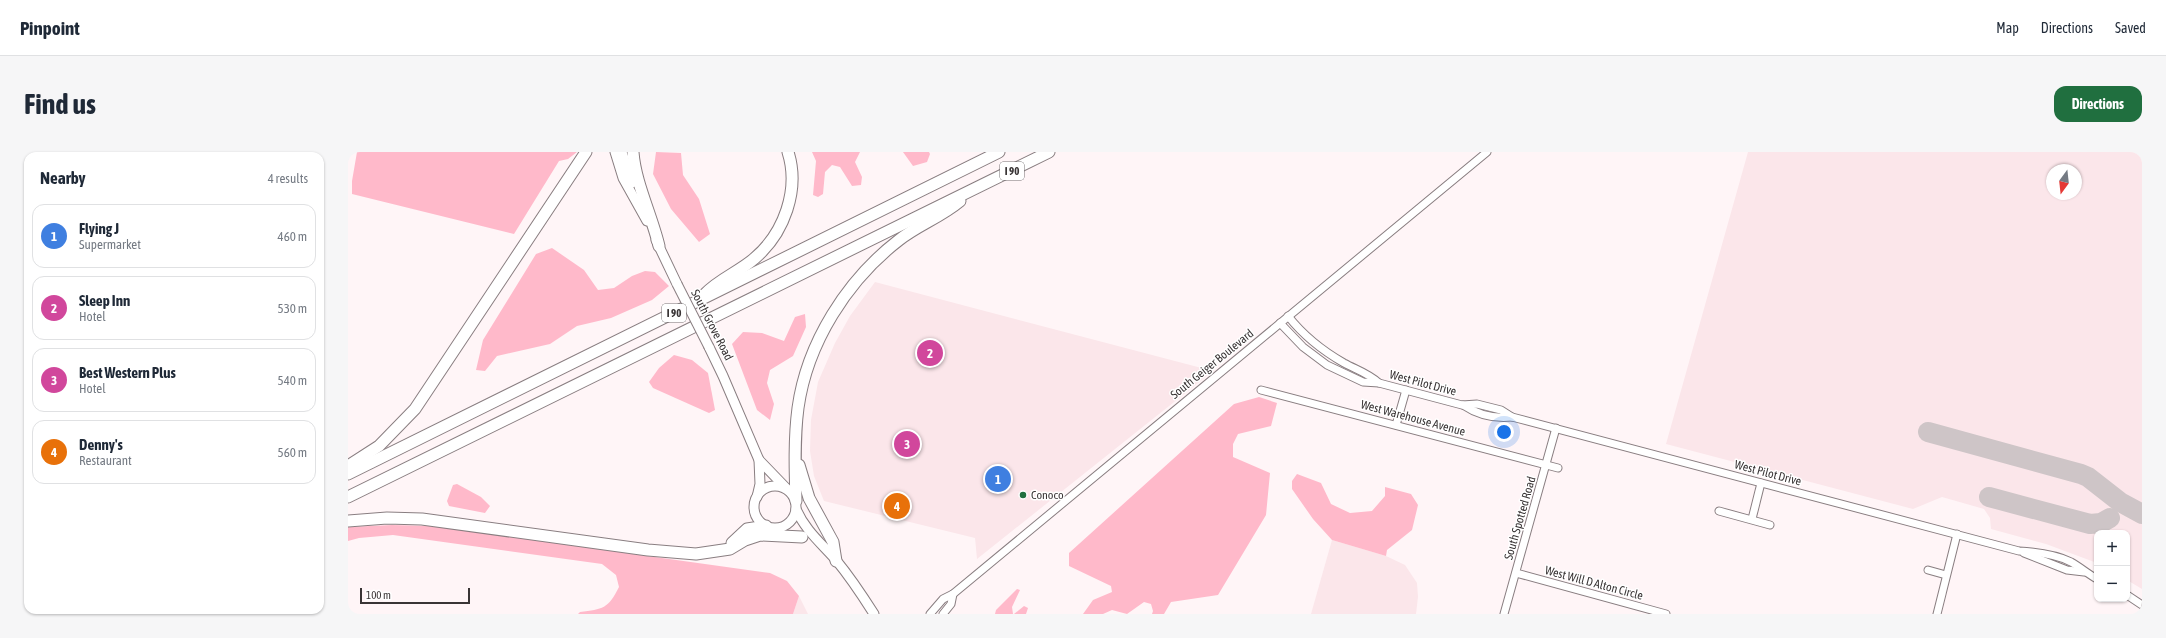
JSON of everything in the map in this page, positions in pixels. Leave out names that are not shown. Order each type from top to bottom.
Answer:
[{"type":"highway","points":[[348,466],[379,446],[415,409],[586,152]]},
{"type":"highway","points":[[634,152],[640,183],[653,219],[659,246]]},
{"type":"highway","points":[[697,302],[712,287],[755,258],[777,232],[784,217],[790,190],[788,152]]},
{"type":"highway","name":"I 90","points":[[348,474],[999,152]]},
{"type":"highway","name":"I 90","points":[[348,497],[1049,152]]},
{"type":"highway","points":[[796,505],[798,408],[808,368],[818,342],[845,296],[860,277],[899,240],[949,210],[974,189]]},
{"type":"highway","points":[[796,448],[804,484],[815,510],[833,542],[836,560]]},
{"type":"highway","points":[[348,521],[387,518],[422,520],[648,550],[696,554],[730,549],[745,540],[760,536],[802,537]]},
{"type":"highway","points":[[720,550],[747,529],[766,526]]},
{"type":"main road","name":"South Grove Road","points":[[615,152],[623,178],[639,203]]},
{"type":"main road","name":"South Grove Road","points":[[622,152],[639,203],[708,347],[724,376],[759,460],[760,484],[757,497]]},
{"type":"main road","name":"South Grove Road","points":[[759,460],[787,490]]},
{"type":"main road","points":[[829,552],[802,537],[779,528],[766,526],[757,516],[755,504],[757,497],[767,488],[774,486],[787,490],[796,505],[807,530],[829,552],[836,560],[874,614]]},
{"type":"main road","points":[[779,528],[791,521],[796,505]]},
{"type":"street","name":"South Geiger Boulevard","points":[[930,614],[943,598],[952,594],[1487,152]]},
{"type":"street","name":"West Pilot Drive","points":[[1288,316],[1297,328],[1324,350],[1346,364],[1368,374],[1379,383]]},
{"type":"street","name":"West Pilot Drive","points":[[1280,323],[1303,347],[1327,364],[1364,382],[1379,383],[1462,405],[1483,406],[1501,410],[1512,416],[1761,483],[2019,551],[2042,553],[2054,556],[2071,562],[2094,577]]},
{"type":"street","name":"West Warehouse Avenue","points":[[1261,390],[1396,424],[1558,468]]},
{"type":"street","points":[[1396,424],[1406,390]]},
{"type":"street","name":"South Spotted Road","points":[[1504,614],[1556,428]]},
{"type":"street","points":[[1752,520],[1761,483]]},
{"type":"street","points":[[1720,511],[1770,524]]},
{"type":"street","points":[[1937,614],[1957,534]]},
{"type":"street","points":[[1928,570],[1946,576]]},
{"type":"street","name":"West Will D Alton Circle","points":[[1516,573],[1666,614]]},
{"type":"street","name":"South Geiger Boulevard","points":[[943,614],[951,604],[952,594]]},
{"type":"street","points":[[2130,597],[2142,605]]},
{"type":"shaded area","points":[[357,152],[577,152],[568,159],[559,161],[514,234],[352,194],[352,181]]},
{"type":"shaded area","points":[[656,152],[681,153],[683,175],[699,199],[710,234],[699,242],[671,209],[653,174]]},
{"type":"shaded area","points":[[812,152],[860,152],[855,162],[862,177],[861,185],[852,186],[840,167],[832,165],[825,172],[823,194],[818,197],[813,195],[816,161]]},
{"type":"shaded area","points":[[903,152],[929,152],[930,154],[927,162],[913,166]]},
{"type":"shaded area","points":[[1748,152],[2142,152],[2142,589],[2130,582],[2130,530],[2094,530],[2094,562],[2046,544],[1991,529],[1990,518],[1984,509],[1942,497],[1913,509],[1666,444]]},
{"type":"shaded area","points":[[552,248],[584,270],[598,290],[614,288],[632,276],[645,271],[655,272],[669,286],[652,300],[611,318],[577,326],[550,344],[497,356],[485,371],[476,370],[483,340],[536,254]]},
{"type":"shaded area","points":[[875,282],[1213,371],[977,559],[975,538],[824,501],[814,476],[810,451],[811,420],[818,382],[835,343],[850,316]]},
{"type":"shaded area","points":[[805,314],[806,327],[793,356],[770,370],[767,383],[774,404],[770,420],[757,410],[732,344],[743,332],[762,333],[784,341],[795,317]]},
{"type":"shaded area","points":[[674,355],[692,360],[708,373],[715,410],[709,413],[653,388],[649,382],[659,368]]},
{"type":"shaded area","points":[[1259,397],[1277,403],[1271,426],[1238,434],[1233,444],[1233,457],[1270,473],[1266,515],[1218,595],[1171,602],[1164,614],[1152,614],[1153,611],[1151,604],[1144,602],[1127,614],[1112,610],[1103,614],[1083,614],[1093,600],[1112,592],[1111,586],[1069,566],[1069,553],[1234,404]]},
{"type":"shaded area","points":[[1297,474],[1321,483],[1331,504],[1350,513],[1372,511],[1385,496],[1385,487],[1411,494],[1418,505],[1412,530],[1387,550],[1386,556],[1332,540],[1313,519],[1292,489],[1292,481]]},
{"type":"shaded area","points":[[457,484],[481,497],[490,506],[485,513],[449,506],[447,501],[453,485]]},
{"type":"shaded area","points":[[392,525],[432,526],[770,573],[787,581],[799,596],[793,614],[578,614],[580,612],[604,607],[612,600],[619,587],[616,575],[602,564],[393,535],[359,538],[348,541],[348,527]]},
{"type":"shaded area","points":[[1332,540],[1386,556],[1405,565],[1417,583],[1418,597],[1416,614],[1311,614]]},
{"type":"shaded area","points":[[1017,589],[1020,590],[1012,607],[1013,614],[995,614],[996,610]]},
{"type":"shaded area","points":[[799,596],[808,614],[793,614]]},
{"type":"shaded area","points":[[1024,606],[1028,608],[1026,614],[1014,614]]},
{"type":"taxiway","points":[[1928,432],[2081,474],[2088,477],[2120,502],[2142,514]]},
{"type":"taxiway","points":[[1989,497],[2090,524],[2101,523],[2110,518]]},
{"type":"place","name":"Sleep Inn","points":[[930,353]]},
{"type":"place","name":"Best Western Plus","points":[[907,444]]},
{"type":"place","name":"Flying J","points":[[998,479]]},
{"type":"place","name":"Conoco","points":[[1023,495]]},
{"type":"place","name":"Denny's","points":[[897,506]]}]
